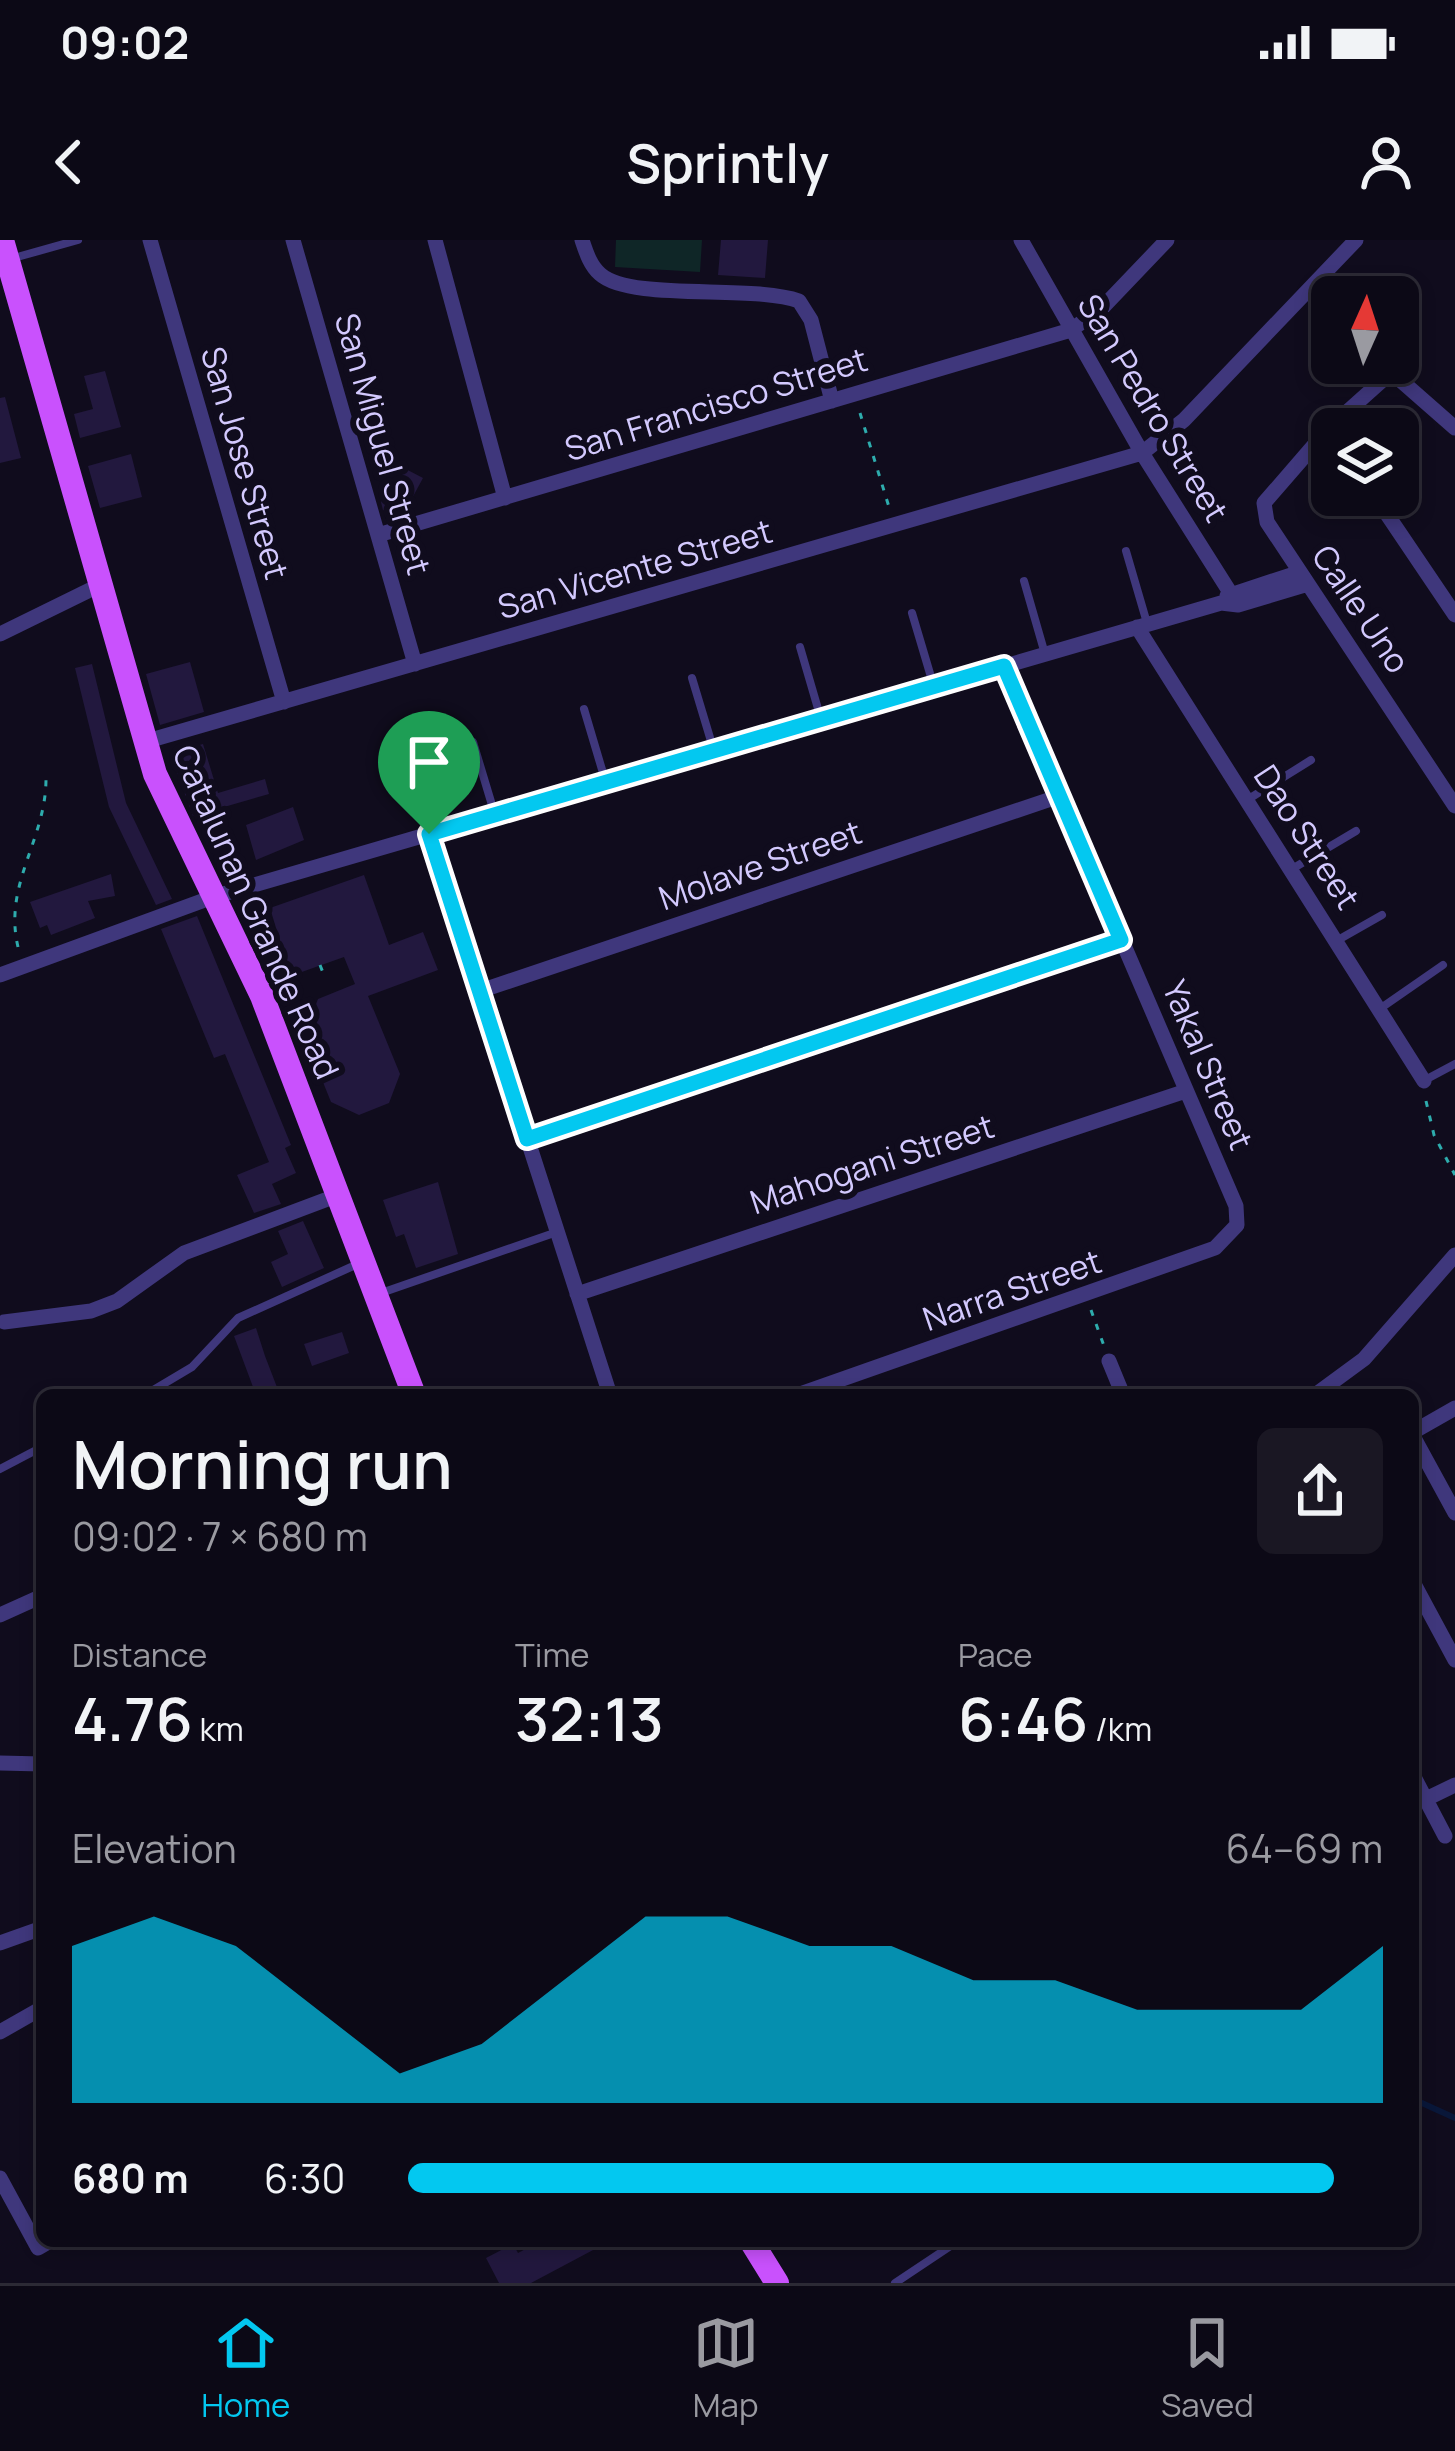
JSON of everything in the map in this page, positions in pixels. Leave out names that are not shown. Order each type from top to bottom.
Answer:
[{"type":"main road","name":"Catalunan Grande Road","points":[[5,250],[10,304],[166,805],[262,996],[367,1260],[412,1389]]},
{"type":"main road","points":[[755,2247],[777,2283]]},
{"type":"street","name":"San Jose Street","points":[[150,240],[284,702]]},
{"type":"street","name":"San Miguel Street","points":[[293,240],[415,664]]},
{"type":"street","points":[[435,240],[505,498]]},
{"type":"street","points":[[582,240],[590,262],[615,283],[772,294],[799,301],[811,320],[832,401]]},
{"type":"street","name":"San Pedro Street","points":[[1021,240],[1230,600]]},
{"type":"street","points":[[1071,330],[1103,307],[1167,240]]},
{"type":"street","points":[[1142,453],[1184,420],[1356,240]]},
{"type":"street","name":"San Francisco Street","points":[[378,535],[1071,330]]},
{"type":"street","points":[[1353,408],[1386,377],[1398,379],[1453,423]]},
{"type":"street","name":"Calle Uno","points":[[1311,451],[1264,503],[1267,522],[1455,806]]},
{"type":"street","name":"San Vicente Street","points":[[144,742],[1142,453]]},
{"type":"street","points":[[1388,516],[1455,615]]},
{"type":"street","points":[[0,975],[213,897],[1304,578]]},
{"type":"street","points":[[1,629],[100,585]]},
{"type":"street","name":"Dao Street","points":[[1142,626],[1424,1081]]},
{"type":"street","name":"Yakal Street","points":[[1004,666],[1236,1206],[1237,1225]]},
{"type":"street","name":"Molave Street","points":[[480,991],[1060,796]]},
{"type":"street","points":[[429,834],[608,1389]]},
{"type":"street","points":[[527,1139],[1121,940]]},
{"type":"street","name":"Mahogani Street","points":[[577,1294],[1186,1091]]},
{"type":"street","points":[[4,1322],[91,1311],[117,1301],[184,1253],[341,1194]]},
{"type":"street","name":"Narra Street","points":[[815,1389],[1087,1297],[1215,1248],[1237,1225]]},
{"type":"street","points":[[1323,1389],[1364,1359],[1455,1256]]},
{"type":"street","points":[[1109,1361],[1121,1389]]},
{"type":"street","points":[[1419,1430],[1455,1408]]},
{"type":"street","points":[[1419,1445],[1455,1513]]},
{"type":"street","points":[[1419,1593],[1455,1660]]},
{"type":"street","points":[[0,1616],[36,1599]]},
{"type":"street","points":[[3,1761],[36,1751]]},
{"type":"street","points":[[3,1761],[36,1764]]},
{"type":"street","points":[[1426,1799],[1455,1785]]},
{"type":"street","points":[[1419,1786],[1445,1836]]},
{"type":"street","points":[[0,1943],[36,1930]]},
{"type":"street","points":[[0,2032],[36,2011]]},
{"type":"street","points":[[0,2178],[36,2233]]},
{"type":"lane","points":[[5,250],[78,240]]},
{"type":"lane","points":[[1126,551],[1142,626]]},
{"type":"lane","points":[[1024,581],[1046,654]]},
{"type":"lane","points":[[912,614],[934,687]]},
{"type":"lane","points":[[800,646],[821,719]]},
{"type":"lane","points":[[692,678],[714,751]]},
{"type":"lane","points":[[584,710],[606,782]]},
{"type":"lane","points":[[473,742],[495,815]]},
{"type":"lane","points":[[1246,800],[1311,760]]},
{"type":"lane","points":[[1291,870],[1356,831]]},
{"type":"lane","points":[[1338,940],[1382,915]]},
{"type":"lane","points":[[1381,1008],[1443,965]]},
{"type":"lane","points":[[1424,1081],[1455,1064]]},
{"type":"lane","points":[[379,1293],[557,1232]]},
{"type":"lane","points":[[155,1389],[192,1367],[238,1318],[367,1260]]},
{"type":"lane","points":[[0,1468],[36,1450]]},
{"type":"lane","points":[[895,2283],[949,2247]]},
{"type":"path","points":[[854,394],[894,525]]},
{"type":"path","points":[[23,966],[12,914],[15,890],[46,803],[46,779]]},
{"type":"path","points":[[320,965],[324,975]]},
{"type":"path","points":[[1424,1081],[1434,1135],[1455,1175]]},
{"type":"path","points":[[1087,1297],[1109,1361]]},
{"type":"green space","points":[[616,240],[702,240],[700,272],[615,267]]},
{"type":"building","points":[[721,240],[768,240],[765,278],[718,275]]},
{"type":"building","points":[[105,371],[121,427],[80,438],[74,414],[93,409],[84,376]]},
{"type":"building","points":[[5,397],[21,458],[0,463],[0,398]]},
{"type":"building","points":[[131,454],[142,497],[100,508],[88,466]]},
{"type":"building","points":[[400,466],[423,478],[403,515],[397,517],[383,510],[381,502]]},
{"type":"building","points":[[190,662],[204,712],[160,725],[146,674]]},
{"type":"building","points":[[92,664],[126,803],[172,899],[156,905],[109,807],[75,668]]},
{"type":"building","points":[[203,744],[218,793],[265,779],[269,794],[193,816],[170,753]]},
{"type":"building","points":[[293,807],[304,840],[256,860],[246,825]]},
{"type":"building","points":[[111,874],[115,896],[88,901],[95,918],[51,935],[47,925],[40,928],[30,902]]},
{"type":"building","points":[[364,875],[389,945],[423,932],[438,970],[368,996],[400,1074],[389,1103],[359,1115],[331,1102],[304,1035],[318,999],[355,984],[344,957],[282,979],[276,964],[286,961],[270,908]]},
{"type":"building","points":[[197,916],[291,1145],[285,1148],[296,1173],[272,1184],[281,1204],[254,1213],[237,1175],[269,1162],[225,1054],[214,1058],[161,929]]},
{"type":"building","points":[[438,1182],[458,1254],[416,1268],[404,1234],[396,1237],[383,1200]]},
{"type":"building","points":[[303,1221],[324,1268],[282,1287],[271,1262],[288,1254],[278,1231]]},
{"type":"building","points":[[256,1328],[278,1389],[254,1389],[234,1336]]},
{"type":"building","points":[[342,1332],[349,1353],[312,1366],[304,1344]]},
{"type":"building","points":[[507,2247],[515,2247],[518,2253],[530,2247],[599,2247],[531,2283],[499,2283],[486,2258]]},
{"type":"waterway","points":[[1419,2102],[1455,2118]]},
{"type":"route","points":[[1004,666],[1121,940],[527,1139],[429,834],[1004,666]]}]
